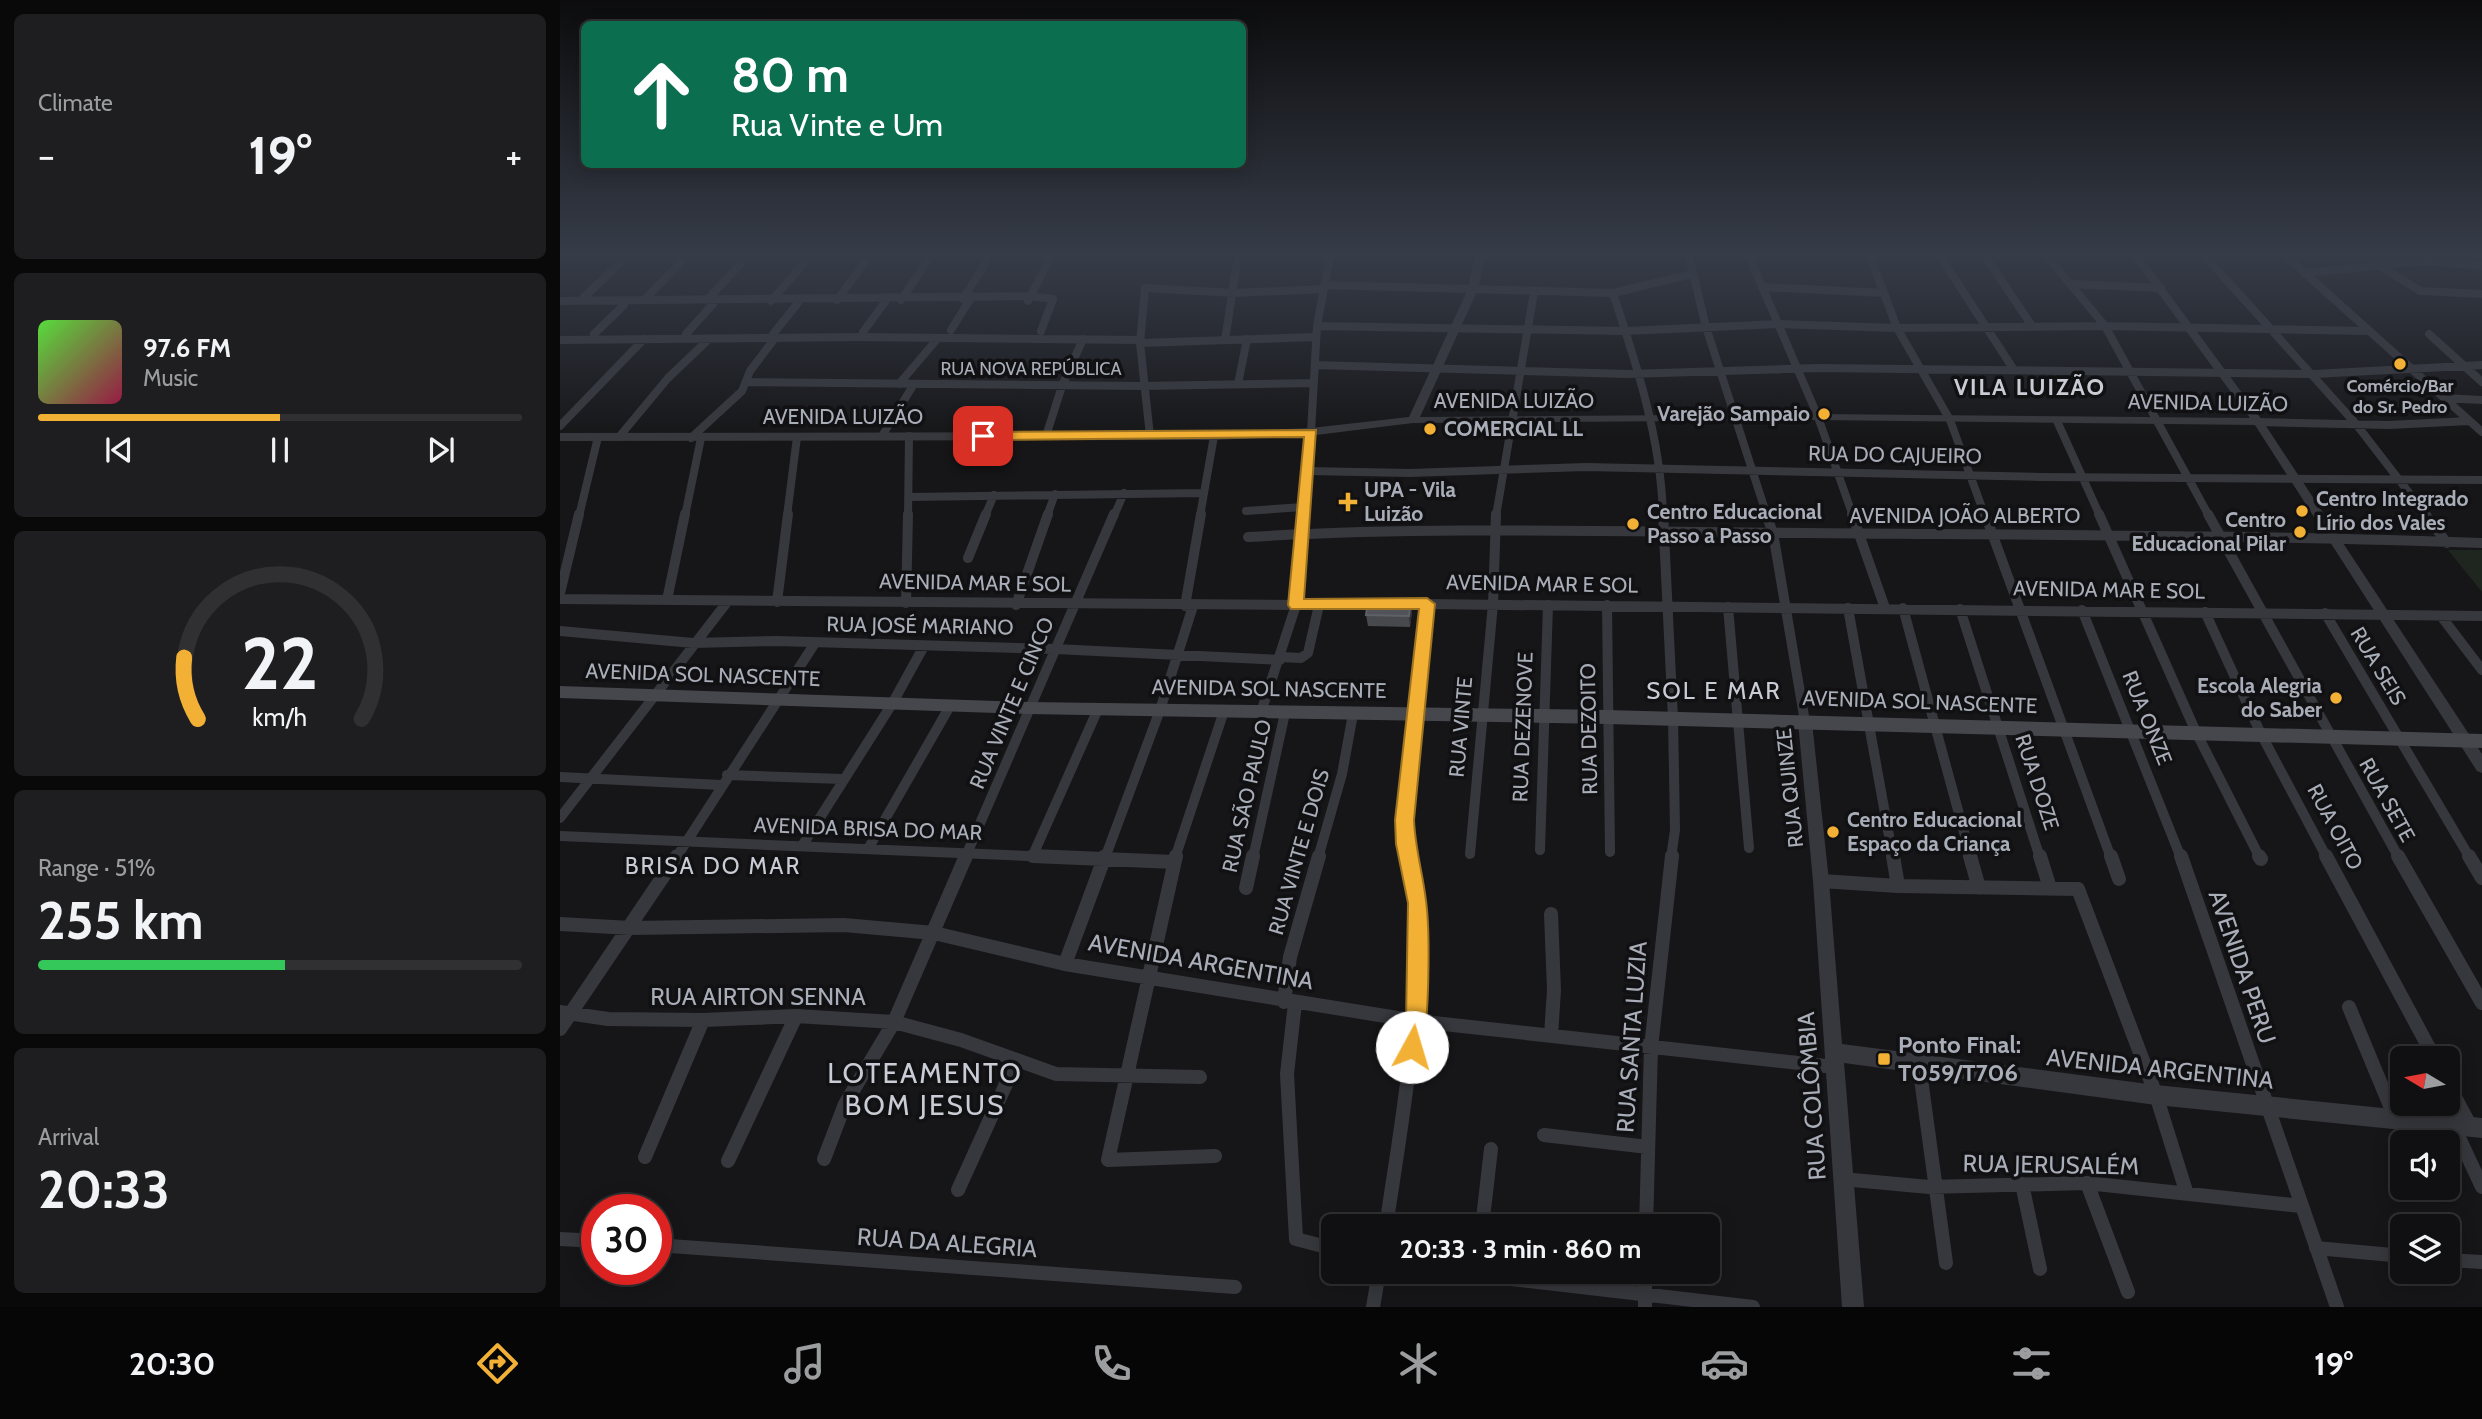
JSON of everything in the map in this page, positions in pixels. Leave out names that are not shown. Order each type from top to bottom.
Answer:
[{"type":"main road","name":"AVENIDA SOL NASCENTE","points":[[560,692],[1028,708],[1673,718],[2474,741]]},
{"type":"street","points":[[594,334],[611,317]]},
{"type":"street","points":[[686,334],[698,317]]},
{"type":"street","points":[[667,600],[696,438],[748,382],[750,371],[788,317]]},
{"type":"street","points":[[863,332],[874,317]]},
{"type":"street","points":[[951,330],[958,317]]},
{"type":"street","points":[[1041,331],[1047,317]]},
{"type":"street","points":[[1140,317],[1143,386],[1150,436]]},
{"type":"street","points":[[1224,340],[1229,317]]},
{"type":"street","name":"RUA SÃO PAULO","points":[[1261,712],[1296,605],[1319,317]]},
{"type":"street","points":[[1413,421],[1461,317]]},
{"type":"street","name":"RUA VINTE","points":[[1470,854],[1493,604],[1494,533],[1501,472],[1513,420],[1529,317]]},
{"type":"street","name":"RUA SANTA LUZIA","points":[[1621,317],[1652,419],[1662,470],[1673,718],[1673,850],[1660,943],[1651,1048],[1646,1214]]},
{"type":"street","name":"RUA QUINZE","points":[[1703,317],[1722,372],[1749,470],[1773,533],[1788,608],[1805,722],[1821,881]]},
{"type":"street","points":[[1775,317],[1839,471],[1885,608]]},
{"type":"street","name":"RUA DOZE","points":[[1893,317],[1919,370],[1950,420],[2119,879]]},
{"type":"street","points":[[1979,317],[2014,370]]},
{"type":"street","points":[[2026,317],[2032,326]]},
{"type":"street","name":"RUA SETE","points":[[2098,317],[2132,372],[2330,736],[2482,1003]]},
{"type":"street","points":[[2183,317],[2224,372],[2385,615],[2474,741],[2482,767]]},
{"type":"street","points":[[2262,317],[2356,424],[2395,479],[2450,543]]},
{"type":"street","points":[[2353,317],[2482,432]]},
{"type":"street","points":[[1317,326],[1626,331],[1778,324],[1897,328],[2105,326],[2368,331]]},
{"type":"street","points":[[2429,334],[2482,382]]},
{"type":"street","points":[[560,340],[774,336],[1141,342],[1316,337]]},
{"type":"street","points":[[899,384],[938,338]]},
{"type":"street","points":[[560,426],[644,339]]},
{"type":"street","points":[[619,437],[668,378],[709,339]]},
{"type":"street","points":[[1238,384],[1248,339]]},
{"type":"street","points":[[1046,436],[1062,386],[1083,340]]},
{"type":"street","points":[[1315,365],[1640,374],[1797,368],[2314,374],[2482,365]]},
{"type":"street","name":"RUA NOVA REPÚBLICA","points":[[748,382],[1062,386],[1314,383]]},
{"type":"street","points":[[882,436],[914,384]]},
{"type":"street","points":[[2444,398],[2482,400]]},
{"type":"street","name":"AVENIDA LUIZÃO","points":[[560,437],[1214,436],[1311,432],[1413,421],[1818,417],[2356,424],[2469,421]]},
{"type":"street","points":[[2057,421],[2196,732],[2261,859]]},
{"type":"street","points":[[906,603],[909,436]]},
{"type":"street","points":[[1065,964],[1180,654],[1214,436]]},
{"type":"street","points":[[560,593],[598,437]]},
{"type":"street","points":[[777,602],[797,437]]},
{"type":"street","name":"RUA DO CAJUEIRO","points":[[1307,471],[1501,472],[1586,467],[2080,477],[2188,475],[2482,480]]},
{"type":"street","name":"RUA VINTE E CINCO","points":[[824,1158],[845,1104],[894,1022],[971,852],[1028,708],[1124,493]]},
{"type":"street","points":[[909,497],[1204,493]]},
{"type":"street","points":[[1016,605],[1055,494]]},
{"type":"street","points":[[968,558],[994,495]]},
{"type":"street","points":[[1246,511],[1303,507]]},
{"type":"street","name":"AVENIDA JOÃO ALBERTO","points":[[1248,537],[1301,534],[1664,532],[2482,542]]},
{"type":"street","name":"AVENIDA MAR E SOL","points":[[560,599],[1189,606],[1493,604],[2482,616]]},
{"type":"street","points":[[560,818],[652,695],[728,601]]},
{"type":"street","points":[[1388,1214],[1416,1021],[1417,903],[1405,834],[1427,604]]},
{"type":"street","name":"RUA JOSÉ MARIANO","points":[[560,631],[693,643],[1055,649],[1280,659],[1301,658],[1308,653],[1320,605]]},
{"type":"street","name":"RUA DEZENOVE","points":[[1540,850],[1548,605]]},
{"type":"street","name":"RUA DEZOITO","points":[[1607,606],[1610,852]]},
{"type":"street","points":[[1728,607],[1740,720],[1749,848]]},
{"type":"street","points":[[1849,608],[1898,886]]},
{"type":"street","points":[[1903,608],[1979,888]]},
{"type":"street","name":"RUA DOZE","points":[[1960,609],[2050,888]]},
{"type":"street","name":"RUA ONZE","points":[[2082,610],[2175,840]]},
{"type":"street","name":"RUA OITO","points":[[2205,612],[2261,734],[2428,1046]]},
{"type":"street","name":"RUA SEIS","points":[[2325,613],[2399,738]]},
{"type":"street","points":[[2441,615],[2482,670]]},
{"type":"street","points":[[560,1029],[565,1013],[631,928],[683,843],[815,643]]},
{"type":"street","points":[[802,846],[892,704],[924,646]]},
{"type":"street","points":[[868,849],[950,706]]},
{"type":"street","points":[[1033,855],[1098,709]]},
{"type":"street","points":[[1215,1156],[1108,1160],[1124,1078],[1150,976],[1174,862],[1224,712]]},
{"type":"street","name":"RUA SÃO PAULO","points":[[1246,888],[1285,713]]},
{"type":"street","name":"RUA VINTE E DOIS","points":[[1321,1246],[1296,1239],[1287,1074],[1290,957],[1339,786],[1353,714]]},
{"type":"street","points":[[2399,738],[2482,878]]},
{"type":"street","points":[[560,777],[842,779]]},
{"type":"street","name":"AVENIDA BRISA DO MAR","points":[[560,836],[1174,862]]},
{"type":"street","name":"AVENIDA PERU","points":[[2175,840],[2337,1307]]},
{"type":"street","points":[[1821,881],[1898,886],[2078,889],[2156,1095],[2186,1191]]},
{"type":"street","name":"RUA COLÔMBIA","points":[[1821,881],[1853,1307]]},
{"type":"street","points":[[1551,914],[1554,990],[1551,1036]]},
{"type":"street","name":"AVENIDA ARGENTINA","points":[[560,924],[631,928],[844,925],[934,933],[1065,964],[1150,976],[1289,1003],[1416,1021],[1651,1048],[1919,1064],[2156,1095],[2469,1127]]},
{"type":"street","points":[[2348,1007],[2396,1120]]},
{"type":"street","name":"RUA AIRTON SENNA","points":[[565,1013],[608,1019],[703,1020],[796,1016],[894,1022],[961,1040],[1016,1062],[1056,1074],[1124,1078],[1200,1077]]},
{"type":"street","points":[[728,1161],[796,1016]]},
{"type":"street","points":[[645,1157],[703,1020]]},
{"type":"street","points":[[958,1190],[1016,1062]]},
{"type":"street","points":[[1919,1064],[1947,1263]]},
{"type":"street","points":[[2460,1109],[2469,1127],[2482,1187]]},
{"type":"street","points":[[1544,1135],[1648,1147]]},
{"type":"street","points":[[1484,1214],[1491,1149]]},
{"type":"street","name":"RUA JERUSALÉM","points":[[1842,1179],[1937,1187],[2087,1183],[2186,1191],[2301,1206]]},
{"type":"street","points":[[2087,1183],[2128,1292]]},
{"type":"street","points":[[2022,1184],[2040,1269]]},
{"type":"street","points":[[560,1239],[581,1240]]},
{"type":"street","name":"RUA DA ALEGRIA","points":[[672,1246],[1235,1287]]},
{"type":"street","points":[[2316,1248],[2390,1255]]},
{"type":"street","points":[[2460,1260],[2482,1262]]},
{"type":"street","points":[[1373,1307],[1377,1284]]},
{"type":"street","points":[[1541,1284],[1645,1300],[1753,1307]]},
{"type":"shaded area","points":[[2448,550],[2482,550],[2482,592]]},
{"type":"building","points":[[1368,601],[1411,601],[1409,616],[1366,615]]},
{"type":"place","name":"Comércio/Bar do Sr. Pedro","points":[[2400,364]]},
{"type":"place","name":"Varejão Sampaio","points":[[1824,414]]},
{"type":"place","name":"COMERCIAL LL","points":[[1430,429]]},
{"type":"place","name":"UPA - Vila Luizão","points":[[1348,502]]},
{"type":"place","name":"Centro Integrado Lírio dos Vales","points":[[2302,511]]},
{"type":"place","name":"Centro Educacional Passo a Passo","points":[[1633,524]]},
{"type":"place","name":"Centro Educacional Pilar","points":[[2300,532]]},
{"type":"place","name":"Escola Alegria do Saber","points":[[2336,698]]},
{"type":"place","name":"Centro Educacional Espaço da Criança","points":[[1833,832]]},
{"type":"place","name":"Ponto Final: T059/T706","points":[[1884,1059]]},
{"type":"district","name":"VILA LUIZÃO","points":[[2030,387]]},
{"type":"district","name":"SOL E MAR","points":[[1714,691]]},
{"type":"district","name":"BRISA DO MAR","points":[[713,866]]},
{"type":"district","name":"LOTEAMENTO BOM JESUS","points":[[925,1089]]},
{"type":"route","points":[[983,436],[1214,436],[1311,432],[1296,605],[1427,604],[1405,820],[1406,844],[1417,903],[1416,1021],[1412,1047]]}]
